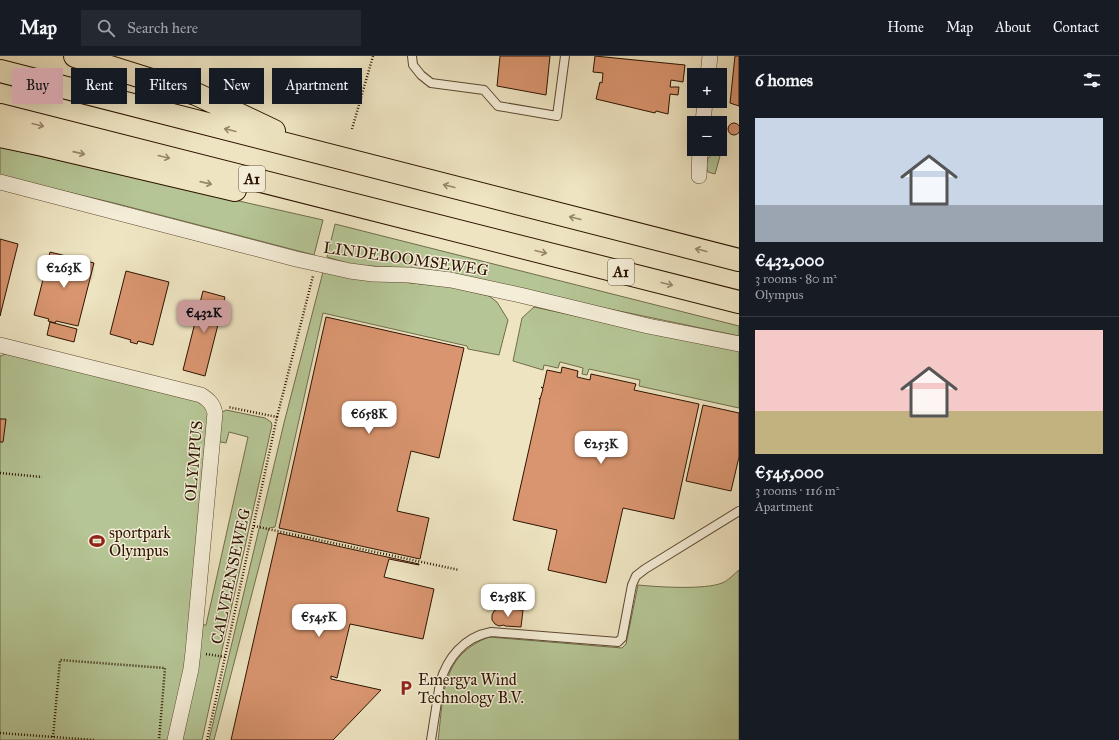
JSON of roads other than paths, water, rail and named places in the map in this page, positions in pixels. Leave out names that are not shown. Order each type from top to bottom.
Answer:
[{"type":"highway","points":[[75,56],[196,94],[322,154]]},
{"type":"highway","points":[[0,71],[739,260]]},
{"type":"highway","name":"A1","points":[[0,115],[739,302]]},
{"type":"highway","name":"A1","points":[[0,136],[402,229],[503,243]]},
{"type":"street","points":[[709,68],[710,56]]},
{"type":"street","points":[[699,176],[700,156]]},
{"type":"street","name":"LINDEBOOMSEWEG","points":[[0,182],[242,245],[350,271],[373,274],[409,275],[450,280],[520,295],[648,326],[739,344]]},
{"type":"street","name":"OLYMPUS","points":[[0,345],[201,395],[212,403],[215,413],[193,652],[191,669],[175,740]]},
{"type":"lane","points":[[412,56],[414,65],[421,75],[431,83],[484,90],[498,106],[557,116],[564,56]]},
{"type":"lane","points":[[431,740],[442,674],[451,658],[466,643],[475,637],[491,632],[618,642],[622,638],[632,585],[636,576],[739,511]]},
{"type":"place","name":"sportpark Olympus","points":[[97,541]]},
{"type":"place","name":"Emergya Wind Technology B.V.","points":[[406,688]]}]
